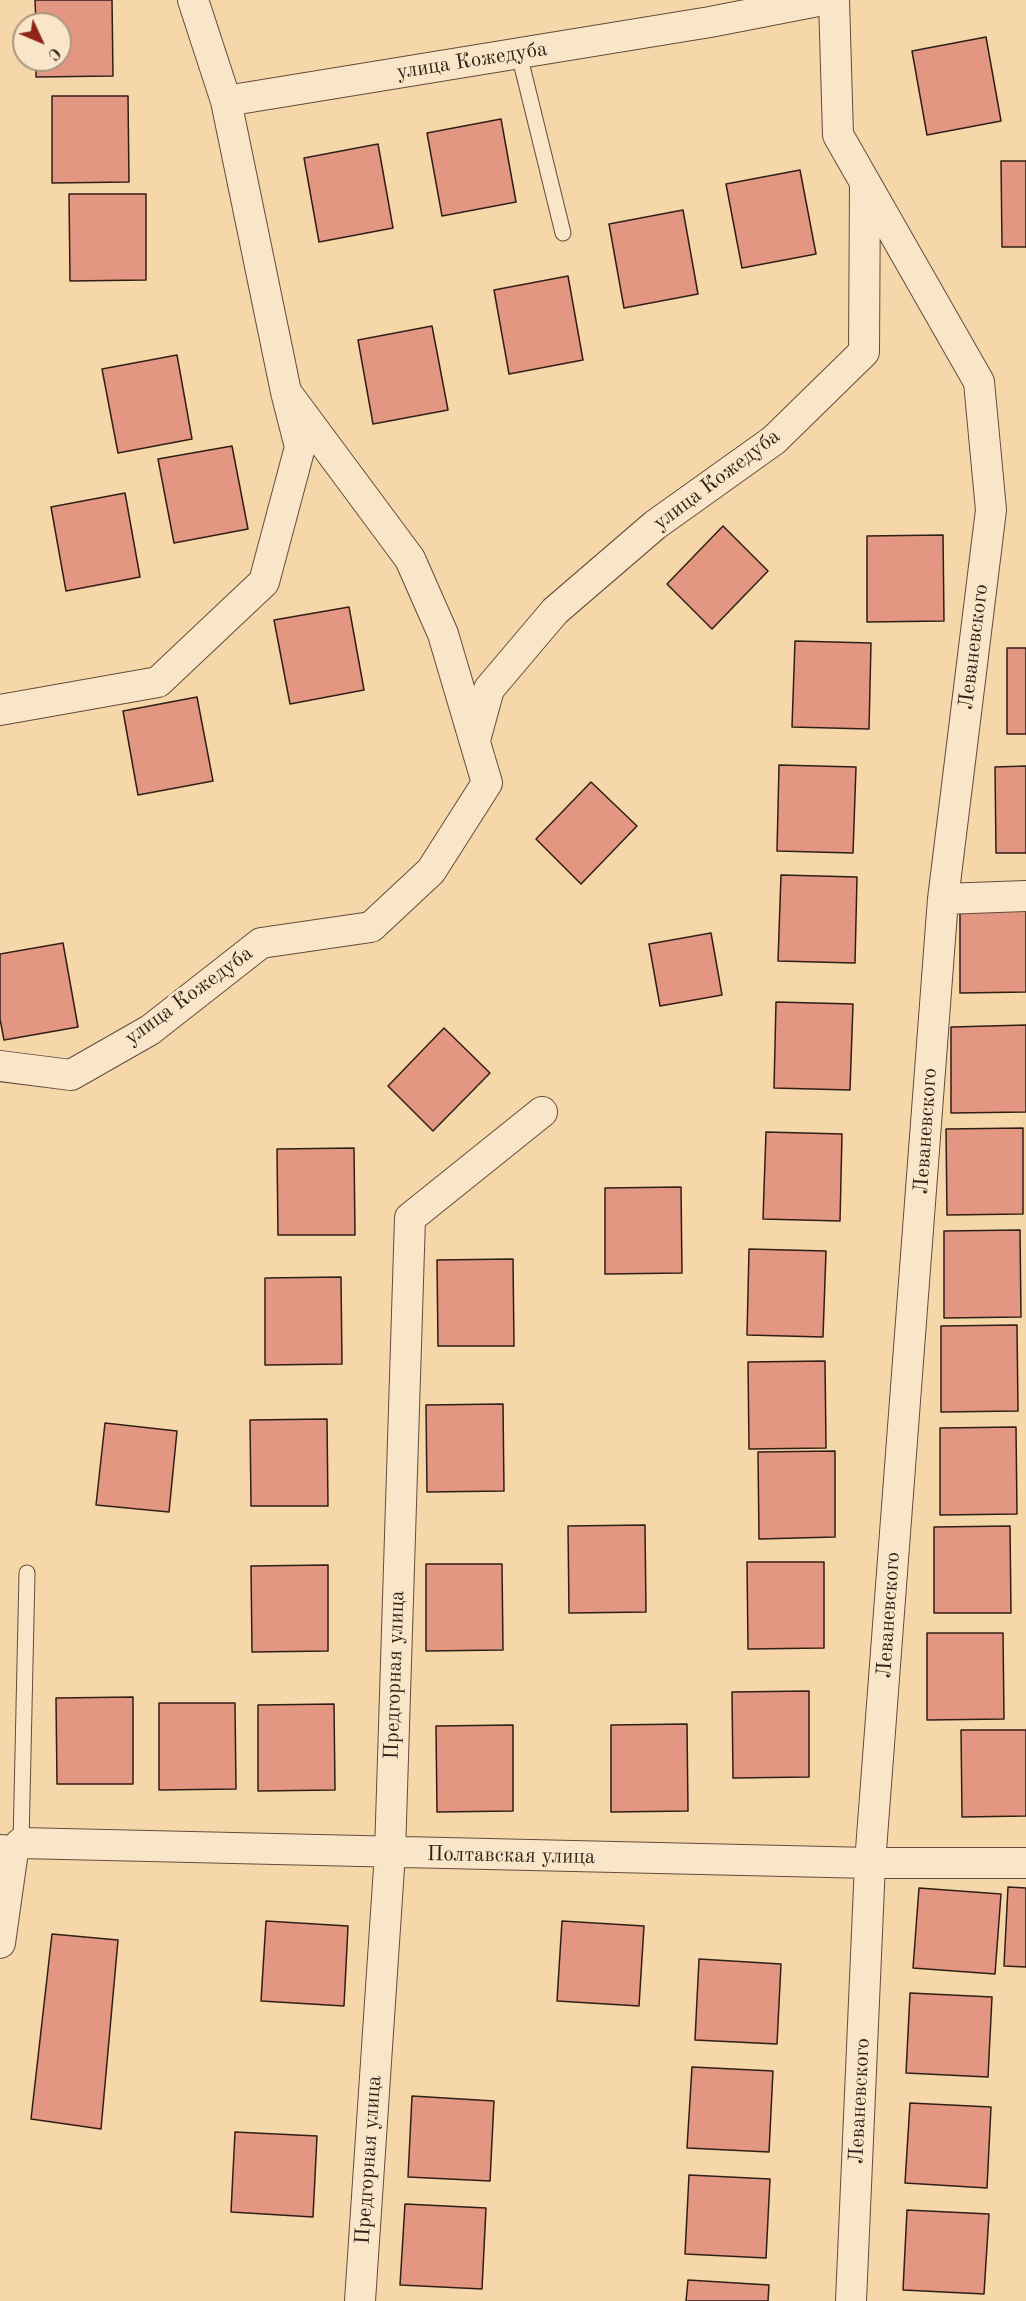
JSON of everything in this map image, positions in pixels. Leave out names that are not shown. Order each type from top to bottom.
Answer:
[{"type":"street","name":"улица Кожедуба","points":[[0,710],[158,682],[264,582],[300,447],[286,392],[226,101],[193,0]]},
{"type":"street","name":"улица Кожедуба","points":[[226,101],[710,22],[824,0]]},
{"type":"street","name":"Леваневского","points":[[834,0],[838,135],[979,382],[991,510],[944,899],[870,1863],[851,2301]]},
{"type":"street","name":"улица Кожедуба","points":[[475,741],[489,689],[555,611],[655,525],[774,440],[864,352],[865,182]]},
{"type":"street","name":"улица Кожедуба","points":[[0,1066],[71,1075],[150,1030],[261,943],[371,927],[431,871],[487,783],[443,634],[410,559],[286,392]]},
{"type":"street","points":[[944,899],[1026,896]]},
{"type":"street","name":"Предгорная улица","points":[[360,2301],[390,1853],[410,1218],[542,1112]]},
{"type":"street","points":[[0,1943],[11,1848]]},
{"type":"street","name":"Полтавская улица","points":[[11,1848],[870,1863],[1026,1863]]},
{"type":"lane","points":[[519,54],[563,233]]},
{"type":"lane","points":[[11,1848],[27,1573]]},
{"type":"building","points":[[35,0],[112,0],[113,76],[36,77],[36,72],[72,72],[72,12],[36,12]]},
{"type":"building","points":[[986,37],[1001,121],[927,135],[912,51]]},
{"type":"building","points":[[52,96],[128,96],[129,182],[52,183]]},
{"type":"building","points":[[501,119],[516,202],[442,216],[427,133]]},
{"type":"building","points":[[378,144],[393,228],[319,242],[304,158]]},
{"type":"building","points":[[1001,161],[1026,161],[1026,247],[1002,247]]},
{"type":"building","points":[[800,170],[816,254],[742,268],[726,184]]},
{"type":"building","points":[[69,194],[146,194],[146,280],[70,281]]},
{"type":"building","points":[[683,210],[698,294],[624,308],[609,224]]},
{"type":"building","points":[[568,276],[583,360],[509,374],[494,290]]},
{"type":"building","points":[[432,326],[448,410],[373,424],[358,340]]},
{"type":"building","points":[[177,355],[192,439],[118,453],[102,369]]},
{"type":"building","points":[[232,446],[248,529],[174,543],[158,459]]},
{"type":"building","points":[[125,493],[140,577],[66,591],[51,507]]},
{"type":"building","points":[[723,526],[768,571],[712,629],[667,584]]},
{"type":"building","points":[[943,535],[944,621],[867,622],[867,536]]},
{"type":"building","points":[[349,607],[364,690],[290,704],[274,620]]},
{"type":"building","points":[[795,641],[871,643],[869,729],[792,727]]},
{"type":"building","points":[[1007,648],[1026,648],[1026,734],[1007,734]]},
{"type":"building","points":[[197,697],[213,781],[138,795],[123,711]]},
{"type":"building","points":[[779,765],[856,767],[853,853],[777,851]]},
{"type":"building","points":[[1026,766],[1026,853],[996,853],[995,767]]},
{"type":"building","points":[[591,782],[637,826],[581,884],[536,839]]},
{"type":"building","points":[[781,875],[857,877],[855,963],[778,961]]},
{"type":"building","points":[[960,906],[1026,906],[1026,992],[960,993]]},
{"type":"building","points":[[711,933],[722,995],[660,1006],[649,944]]},
{"type":"building","points":[[63,943],[78,1027],[4,1040],[0,1019],[0,954]]},
{"type":"building","points":[[776,1002],[853,1004],[850,1090],[774,1088]]},
{"type":"building","points":[[1026,1025],[1026,1112],[951,1113],[951,1027]]},
{"type":"building","points":[[444,1028],[490,1073],[433,1131],[388,1086]]},
{"type":"building","points":[[1023,1128],[1023,1214],[947,1215],[946,1129]]},
{"type":"building","points":[[766,1132],[842,1134],[840,1221],[763,1219]]},
{"type":"building","points":[[354,1148],[355,1235],[278,1235],[277,1149]]},
{"type":"building","points":[[681,1187],[682,1273],[605,1274],[605,1188]]},
{"type":"building","points":[[1020,1230],[1021,1317],[944,1318],[944,1231]]},
{"type":"building","points":[[749,1249],[826,1251],[823,1337],[747,1335]]},
{"type":"building","points":[[513,1259],[514,1346],[438,1346],[437,1260]]},
{"type":"building","points":[[341,1277],[342,1364],[265,1365],[265,1278]]},
{"type":"building","points":[[1017,1325],[1018,1411],[941,1412],[941,1326]]},
{"type":"building","points":[[825,1361],[826,1448],[749,1449],[748,1362]]},
{"type":"building","points":[[503,1404],[504,1491],[427,1492],[426,1405]]},
{"type":"building","points":[[327,1419],[328,1506],[251,1506],[250,1420]]},
{"type":"building","points":[[105,1423],[177,1431],[169,1512],[96,1505]]},
{"type":"building","points":[[1016,1427],[1017,1514],[940,1515],[940,1428]]},
{"type":"building","points":[[835,1451],[835,1537],[759,1539],[758,1452]]},
{"type":"building","points":[[645,1525],[646,1612],[569,1613],[568,1526]]},
{"type":"building","points":[[1010,1526],[1011,1613],[934,1613],[934,1527]]},
{"type":"building","points":[[747,1562],[824,1562],[824,1648],[748,1649]]},
{"type":"building","points":[[426,1564],[502,1564],[503,1650],[426,1651]]},
{"type":"building","points":[[328,1565],[328,1651],[252,1652],[251,1566]]},
{"type":"building","points":[[927,1633],[1003,1633],[1004,1719],[927,1720]]},
{"type":"building","points":[[809,1691],[809,1777],[733,1778],[732,1692]]},
{"type":"building","points":[[133,1697],[133,1784],[57,1784],[56,1698]]},
{"type":"building","points":[[159,1703],[235,1703],[236,1789],[159,1790]]},
{"type":"building","points":[[334,1704],[335,1790],[258,1791],[258,1705]]},
{"type":"building","points":[[687,1724],[688,1811],[611,1812],[611,1725]]},
{"type":"building","points":[[513,1725],[513,1811],[437,1812],[436,1726]]},
{"type":"building","points":[[961,1730],[1026,1730],[1026,1816],[962,1817]]},
{"type":"building","points":[[1008,1887],[1026,1888],[1026,1967],[1004,1966]]},
{"type":"building","points":[[919,1888],[1001,1894],[995,1974],[913,1968]]},
{"type":"building","points":[[266,1921],[348,1926],[344,2006],[261,2001]]},
{"type":"building","points":[[562,1921],[644,1926],[639,2006],[557,2001]]},
{"type":"building","points":[[52,1934],[118,1940],[101,2129],[31,2119]]},
{"type":"building","points":[[699,1959],[781,1964],[777,2044],[695,2040]]},
{"type":"building","points":[[910,1993],[992,1997],[988,2077],[906,2073]]},
{"type":"building","points":[[692,2067],[773,2071],[769,2152],[687,2148]]},
{"type":"building","points":[[412,2096],[494,2101],[490,2181],[408,2177]]},
{"type":"building","points":[[910,2103],[991,2107],[987,2188],[905,2183]]},
{"type":"building","points":[[235,2132],[317,2136],[313,2217],[231,2212]]},
{"type":"building","points":[[689,2175],[770,2179],[766,2258],[685,2254]]},
{"type":"building","points":[[405,2204],[486,2208],[482,2289],[400,2285]]},
{"type":"building","points":[[907,2210],[989,2214],[984,2294],[903,2290]]},
{"type":"building","points":[[688,2280],[769,2285],[768,2301],[686,2301]]}]
